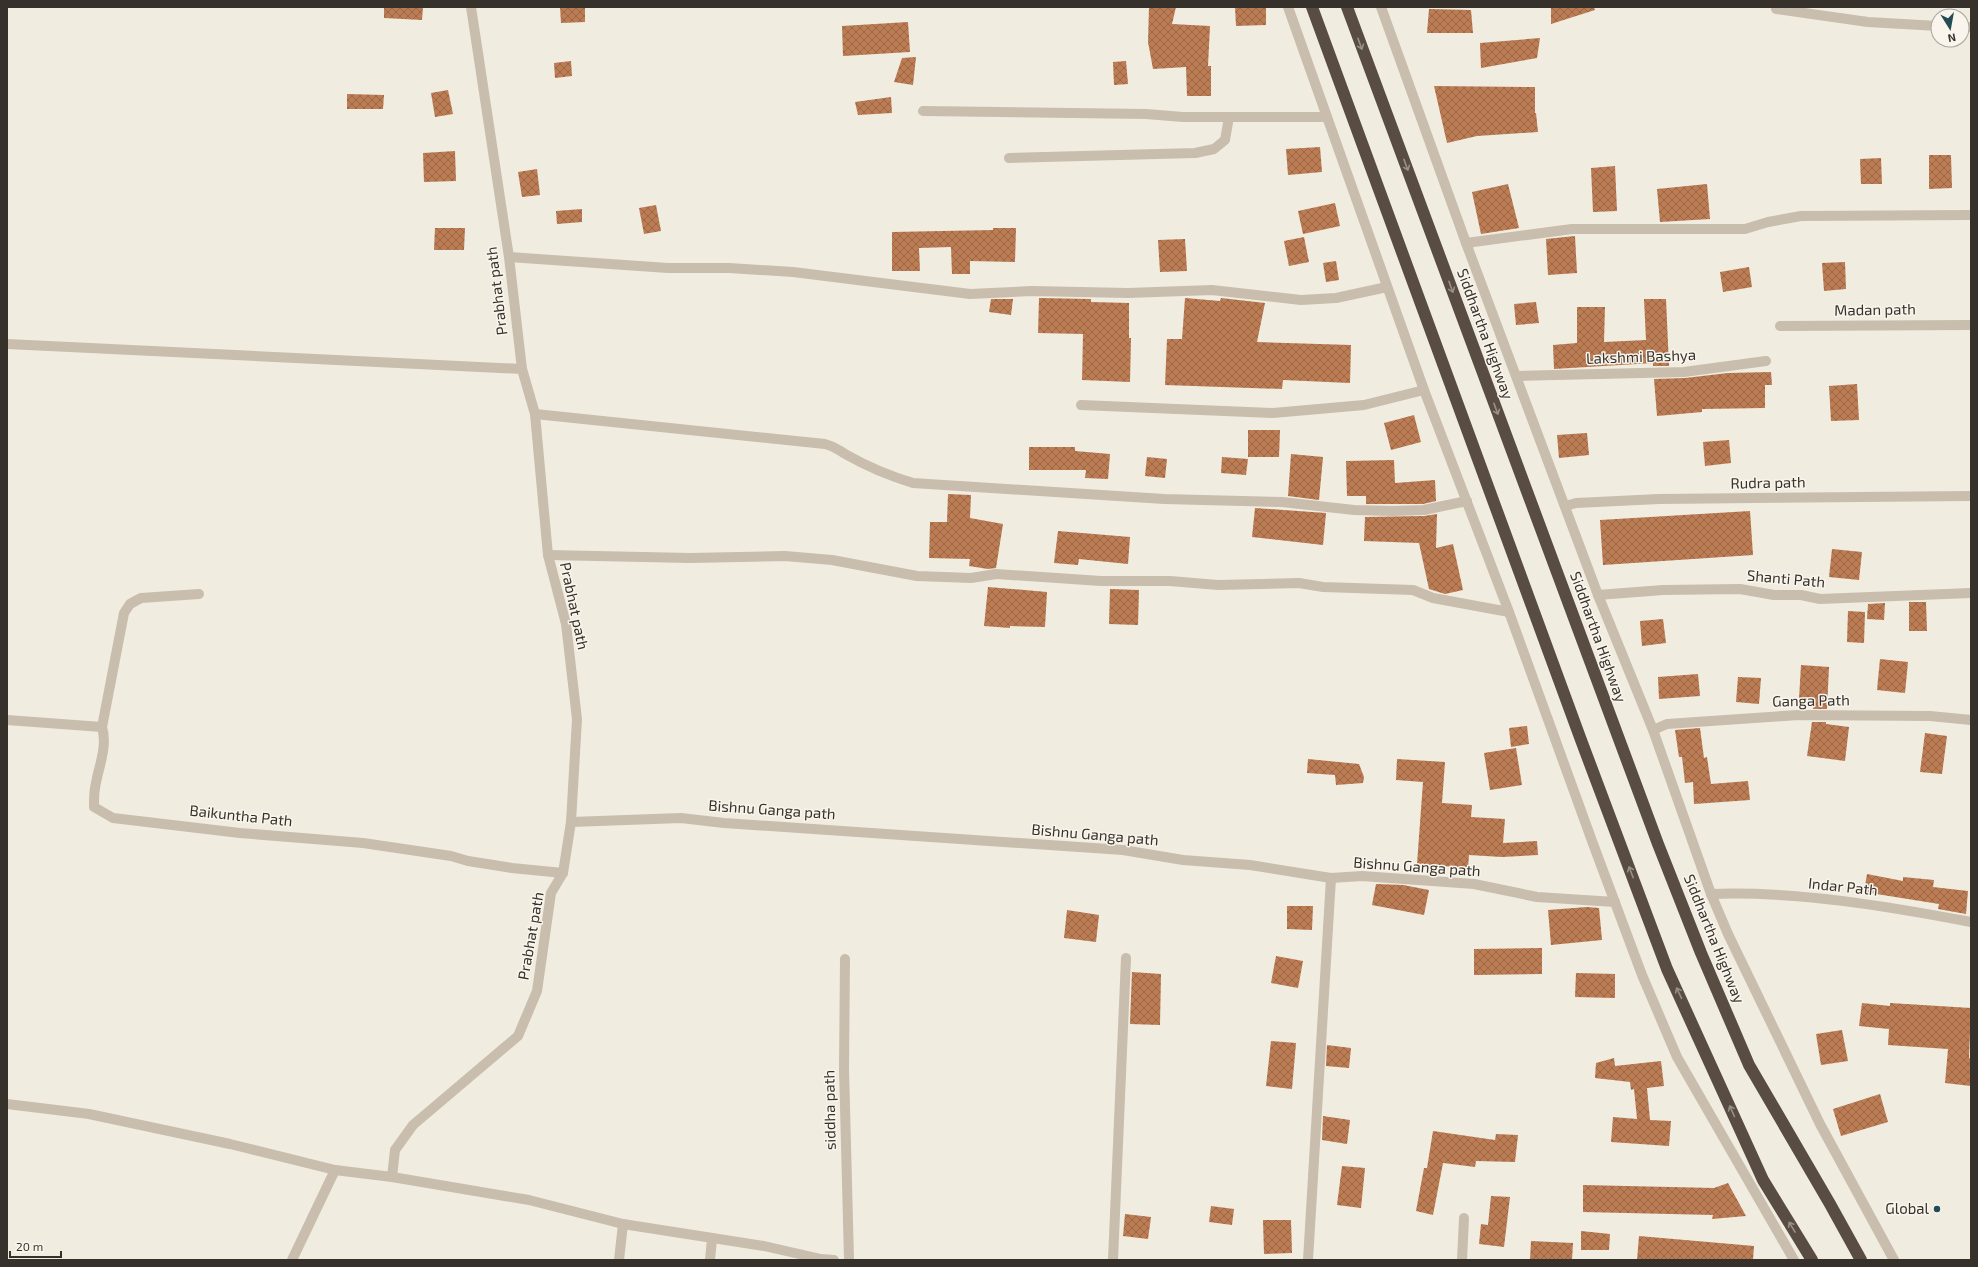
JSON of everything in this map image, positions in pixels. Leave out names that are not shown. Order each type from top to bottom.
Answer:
[{"type":"highway","points":[[1312,7],[1573,718],[1668,969],[1763,1180],[1812,1260]]},
{"type":"highway","name":"Siddhartha Highway","points":[[1347,7],[1652,829],[1701,953],[1749,1065],[1830,1204],[1860,1260]]},
{"type":"street","name":"Prabhat path","points":[[392,1177],[395,1150],[413,1125],[518,1036],[537,991],[551,893],[564,873],[571,822],[577,719],[566,624],[548,555],[535,414],[522,369],[509,257],[471,7]]},
{"type":"street","points":[[1288,7],[1424,390],[1510,612],[1642,975],[1678,1056],[1794,1260]]},
{"type":"street","points":[[1380,7],[1466,243],[1598,595],[1653,730],[1711,894],[1728,934],[1820,1124],[1894,1260]]},
{"type":"street","points":[[1776,9],[1868,22],[1930,26]]},
{"type":"street","points":[[923,111],[1229,117],[1327,117]]},
{"type":"street","points":[[1009,158],[1195,153],[1214,149],[1225,140],[1229,117]]},
{"type":"street","points":[[1466,243],[1572,229],[1745,229],[1768,222],[1801,216],[1971,215]]},
{"type":"street","points":[[509,257],[668,268],[729,268],[793,272],[970,294],[1032,291],[1128,293],[1212,290],[1301,300],[1336,298],[1387,287]]},
{"type":"street","name":"Madan path","points":[[1780,326],[1971,325]]},
{"type":"street","points":[[7,344],[522,369]]},
{"type":"street","name":"Lakshmi Bashya","points":[[1517,376],[1684,372],[1766,361]]},
{"type":"street","points":[[1081,405],[1273,413],[1364,405],[1424,390]]},
{"type":"street","points":[[535,414],[634,426],[707,430],[825,444],[837,447],[845,455],[889,476],[913,483],[1164,499],[1282,502],[1354,510],[1424,510],[1467,501]]},
{"type":"street","name":"Rudra path","points":[[1565,506],[1576,503],[1659,499],[1971,496]]},
{"type":"street","points":[[548,555],[690,558],[785,556],[832,560],[917,576],[971,578],[996,574],[1101,581],[1170,581],[1218,585],[1299,583],[1322,587],[1413,590],[1432,598],[1510,612]]},
{"type":"street","name":"Shanti Path","points":[[1598,595],[1663,590],[1740,589],[1774,595],[1801,595],[1820,599],[1971,593]]},
{"type":"street","points":[[7,720],[102,727],[124,613],[130,604],[141,598],[199,594]]},
{"type":"street","name":"Ganga Path","points":[[1653,730],[1667,724],[1798,715],[1930,716],[1971,720]]},
{"type":"street","name":"Baikuntha Path","points":[[102,727],[104,732],[103,752],[94,788],[94,807],[113,818],[240,833],[363,843],[451,856],[512,868],[564,873]]},
{"type":"street","name":"Bishnu Ganga path","points":[[571,822],[681,818],[724,823],[966,838],[1003,843],[1124,850],[1183,860],[1250,865],[1330,878],[1362,876],[1474,884],[1537,897],[1615,902]]},
{"type":"street","points":[[1308,1260],[1330,878]]},
{"type":"street","name":"Indar Path","points":[[1711,894],[1812,898],[1903,909],[1971,922]]},
{"type":"street","points":[[1113,1260],[1126,958]]},
{"type":"street","name":"siddha path","points":[[845,959],[844,1068],[848,1260]]},
{"type":"street","points":[[7,1104],[89,1114],[230,1144],[335,1170],[392,1177],[529,1200],[623,1224],[671,1230],[712,1239],[764,1246],[820,1259],[834,1260]]},
{"type":"street","points":[[292,1260],[335,1170]]},
{"type":"street","points":[[1462,1260],[1464,1218]]},
{"type":"street","points":[[619,1260],[623,1224]]},
{"type":"street","points":[[710,1260],[712,1239]]},
{"type":"building","points":[[384,7],[423,7],[422,20],[384,18]]},
{"type":"building","points":[[560,7],[585,7],[585,22],[561,23]]},
{"type":"building","points":[[1149,7],[1176,7],[1172,24],[1210,26],[1208,66],[1211,66],[1211,96],[1187,96],[1186,67],[1153,69],[1148,42]]},
{"type":"building","points":[[1235,7],[1266,7],[1266,25],[1236,26]]},
{"type":"building","points":[[1551,7],[1594,7],[1595,10],[1551,24]]},
{"type":"building","points":[[1429,9],[1471,10],[1473,33],[1427,33]]},
{"type":"building","points":[[908,22],[910,52],[843,56],[842,26]]},
{"type":"building","points":[[1540,38],[1537,58],[1481,68],[1480,43]]},
{"type":"building","points":[[916,57],[913,85],[894,82],[902,58]]},
{"type":"building","points":[[571,61],[572,76],[555,78],[554,63]]},
{"type":"building","points":[[1126,61],[1128,84],[1114,85],[1113,62]]},
{"type":"building","points":[[1434,86],[1535,87],[1535,113],[1538,132],[1477,136],[1447,143]]},
{"type":"building","points":[[448,90],[453,114],[435,117],[431,93]]},
{"type":"building","points":[[347,94],[384,95],[383,109],[347,109]]},
{"type":"building","points":[[891,97],[892,113],[858,115],[855,102]]},
{"type":"building","points":[[1320,147],[1322,172],[1288,175],[1286,149]]},
{"type":"building","points":[[455,151],[456,181],[424,182],[423,153]]},
{"type":"building","points":[[1929,155],[1951,155],[1952,188],[1929,189]]},
{"type":"building","points":[[1881,158],[1882,184],[1861,184],[1860,159]]},
{"type":"building","points":[[1615,166],[1617,211],[1593,212],[1591,168]]},
{"type":"building","points":[[537,169],[540,195],[522,197],[518,172]]},
{"type":"building","points":[[1508,184],[1519,228],[1481,234],[1472,192]]},
{"type":"building","points":[[1707,184],[1710,219],[1660,222],[1657,189]]},
{"type":"building","points":[[1335,203],[1340,226],[1303,234],[1298,211]]},
{"type":"building","points":[[656,205],[661,231],[644,234],[639,208]]},
{"type":"building","points":[[582,209],[582,222],[557,224],[556,211]]},
{"type":"building","points":[[435,228],[465,228],[464,250],[434,250]]},
{"type":"building","points":[[993,228],[1016,228],[1015,262],[970,261],[970,274],[952,274],[951,247],[919,248],[920,271],[892,271],[892,232],[993,230]]},
{"type":"building","points":[[1575,236],[1577,273],[1548,275],[1546,239]]},
{"type":"building","points":[[1304,237],[1309,262],[1289,266],[1284,241]]},
{"type":"building","points":[[1185,239],[1187,271],[1160,272],[1158,240]]},
{"type":"building","points":[[1336,261],[1339,280],[1326,282],[1323,263]]},
{"type":"building","points":[[1845,262],[1846,289],[1824,291],[1822,263]]},
{"type":"building","points":[[1749,267],[1752,287],[1723,292],[1720,272]]},
{"type":"building","points":[[1039,298],[1091,299],[1091,302],[1129,303],[1129,338],[1131,338],[1130,382],[1082,380],[1083,334],[1038,333]]},
{"type":"building","points":[[1185,298],[1220,301],[1221,298],[1265,303],[1257,342],[1351,345],[1350,383],[1283,380],[1282,389],[1165,385],[1167,339],[1182,339]]},
{"type":"building","points":[[991,299],[1013,299],[1011,315],[989,312]]},
{"type":"building","points":[[1644,299],[1666,299],[1669,366],[1653,366],[1653,363],[1554,369],[1553,345],[1577,343],[1577,307],[1605,307],[1604,342],[1646,340]]},
{"type":"building","points":[[1536,302],[1539,323],[1516,325],[1514,304]]},
{"type":"building","points":[[1771,372],[1772,385],[1765,385],[1765,408],[1702,409],[1702,412],[1657,416],[1654,379],[1685,378],[1728,373]]},
{"type":"building","points":[[1857,384],[1859,420],[1831,421],[1829,386]]},
{"type":"building","points":[[1414,415],[1421,442],[1391,450],[1384,423]]},
{"type":"building","points":[[1248,430],[1280,430],[1279,457],[1248,457]]},
{"type":"building","points":[[1587,433],[1589,455],[1559,458],[1557,435]]},
{"type":"building","points":[[1729,440],[1731,463],[1705,466],[1703,442]]},
{"type":"building","points":[[1029,447],[1075,447],[1075,451],[1110,454],[1108,479],[1085,478],[1086,470],[1029,470]]},
{"type":"building","points":[[1291,454],[1323,457],[1319,500],[1288,496]]},
{"type":"building","points":[[1147,457],[1167,459],[1165,478],[1145,476]]},
{"type":"building","points":[[1222,457],[1248,459],[1246,475],[1221,473]]},
{"type":"building","points":[[1394,460],[1395,483],[1435,480],[1436,501],[1423,504],[1366,504],[1366,496],[1347,496],[1346,461]]},
{"type":"building","points":[[948,494],[971,495],[970,518],[1003,524],[996,568],[988,569],[969,566],[970,559],[929,558],[930,522],[947,522]]},
{"type":"building","points":[[1255,508],[1326,513],[1323,545],[1252,537]]},
{"type":"building","points":[[1750,511],[1753,555],[1603,565],[1600,520]]},
{"type":"building","points":[[1437,514],[1436,548],[1453,544],[1463,590],[1445,594],[1429,589],[1419,543],[1364,541],[1365,517],[1424,516]]},
{"type":"building","points":[[1058,531],[1130,537],[1128,564],[1079,559],[1078,565],[1054,563]]},
{"type":"building","points":[[1832,549],[1862,552],[1859,580],[1829,577]]},
{"type":"building","points":[[988,587],[1047,592],[1045,627],[1010,626],[1010,628],[984,626]]},
{"type":"building","points":[[1110,589],[1139,590],[1138,625],[1109,624]]},
{"type":"building","points":[[1909,602],[1926,602],[1927,631],[1909,631]]},
{"type":"building","points":[[1885,603],[1884,620],[1867,619],[1868,604]]},
{"type":"building","points":[[1848,611],[1865,612],[1864,643],[1847,642]]},
{"type":"building","points":[[1663,619],[1666,643],[1642,646],[1640,621]]},
{"type":"building","points":[[1880,659],[1908,662],[1905,693],[1877,690]]},
{"type":"building","points":[[1801,665],[1829,667],[1827,709],[1813,709],[1814,700],[1799,699]]},
{"type":"building","points":[[1698,674],[1700,696],[1659,699],[1658,677]]},
{"type":"building","points":[[1738,677],[1761,678],[1759,704],[1736,702]]},
{"type":"building","points":[[1812,722],[1826,722],[1826,724],[1849,727],[1845,761],[1807,756]]},
{"type":"building","points":[[1527,726],[1529,744],[1511,747],[1509,728]]},
{"type":"building","points":[[1700,728],[1704,758],[1707,757],[1711,784],[1748,781],[1750,800],[1694,804],[1693,782],[1685,783],[1682,757],[1679,757],[1675,730]]},
{"type":"building","points":[[1925,733],[1947,736],[1942,774],[1920,772]]},
{"type":"building","points":[[1516,748],[1522,785],[1490,790],[1484,753]]},
{"type":"building","points":[[1308,759],[1359,764],[1364,777],[1363,783],[1336,785],[1335,775],[1307,773]]},
{"type":"building","points":[[1397,759],[1445,762],[1442,803],[1472,805],[1471,817],[1505,819],[1503,843],[1537,841],[1538,855],[1502,857],[1469,855],[1468,868],[1417,864],[1423,782],[1396,780]]},
{"type":"building","points":[[1867,874],[1903,881],[1903,877],[1934,880],[1933,887],[1968,891],[1966,914],[1938,909],[1939,904],[1864,892]]},
{"type":"building","points":[[1376,884],[1403,885],[1429,890],[1424,915],[1372,905]]},
{"type":"building","points":[[1287,906],[1313,906],[1312,930],[1287,929]]},
{"type":"building","points":[[1587,907],[1599,908],[1602,940],[1551,945],[1548,910]]},
{"type":"building","points":[[1067,910],[1099,915],[1096,942],[1064,938]]},
{"type":"building","points":[[1542,948],[1542,974],[1474,975],[1474,949]]},
{"type":"building","points":[[1276,956],[1303,961],[1298,988],[1271,983]]},
{"type":"building","points":[[1132,972],[1161,974],[1160,1025],[1130,1024]]},
{"type":"building","points":[[1576,973],[1615,974],[1615,998],[1575,997]]},
{"type":"building","points":[[1862,1003],[1890,1006],[1890,1003],[1971,1008],[1969,1058],[1971,1058],[1971,1086],[1945,1083],[1948,1049],[1888,1045],[1889,1029],[1859,1026]]},
{"type":"building","points":[[1842,1030],[1848,1061],[1821,1065],[1816,1034]]},
{"type":"building","points":[[1271,1041],[1296,1043],[1292,1089],[1266,1086]]},
{"type":"building","points":[[1327,1045],[1351,1048],[1349,1068],[1326,1066]]},
{"type":"building","points":[[1614,1058],[1615,1066],[1661,1061],[1664,1086],[1647,1088],[1650,1120],[1671,1121],[1669,1146],[1611,1142],[1613,1117],[1637,1119],[1634,1089],[1631,1090],[1630,1082],[1595,1078],[1596,1063]]},
{"type":"building","points":[[1880,1094],[1888,1122],[1841,1136],[1833,1109]]},
{"type":"building","points":[[1323,1116],[1350,1120],[1347,1144],[1322,1140]]},
{"type":"building","points":[[1433,1131],[1495,1140],[1496,1134],[1518,1135],[1515,1162],[1476,1161],[1475,1167],[1443,1163],[1433,1215],[1416,1211],[1424,1168],[1427,1168]]},
{"type":"building","points":[[1342,1166],[1365,1168],[1361,1208],[1337,1205]]},
{"type":"building","points":[[1728,1183],[1746,1216],[1712,1219],[1713,1215],[1583,1212],[1583,1185],[1714,1188]]},
{"type":"building","points":[[1491,1196],[1510,1197],[1504,1247],[1479,1244],[1481,1224],[1488,1225]]},
{"type":"building","points":[[1211,1206],[1234,1209],[1232,1225],[1209,1222]]},
{"type":"building","points":[[1125,1214],[1151,1217],[1148,1239],[1123,1236]]},
{"type":"building","points":[[1263,1220],[1291,1220],[1292,1253],[1264,1254]]},
{"type":"building","points":[[1581,1231],[1610,1234],[1609,1250],[1581,1250]]},
{"type":"building","points":[[1639,1236],[1754,1246],[1753,1260],[1637,1260]]},
{"type":"building","points":[[1531,1241],[1573,1243],[1572,1260],[1530,1260]]},
{"type":"place","name":"Global","points":[[1937,1209]]}]
